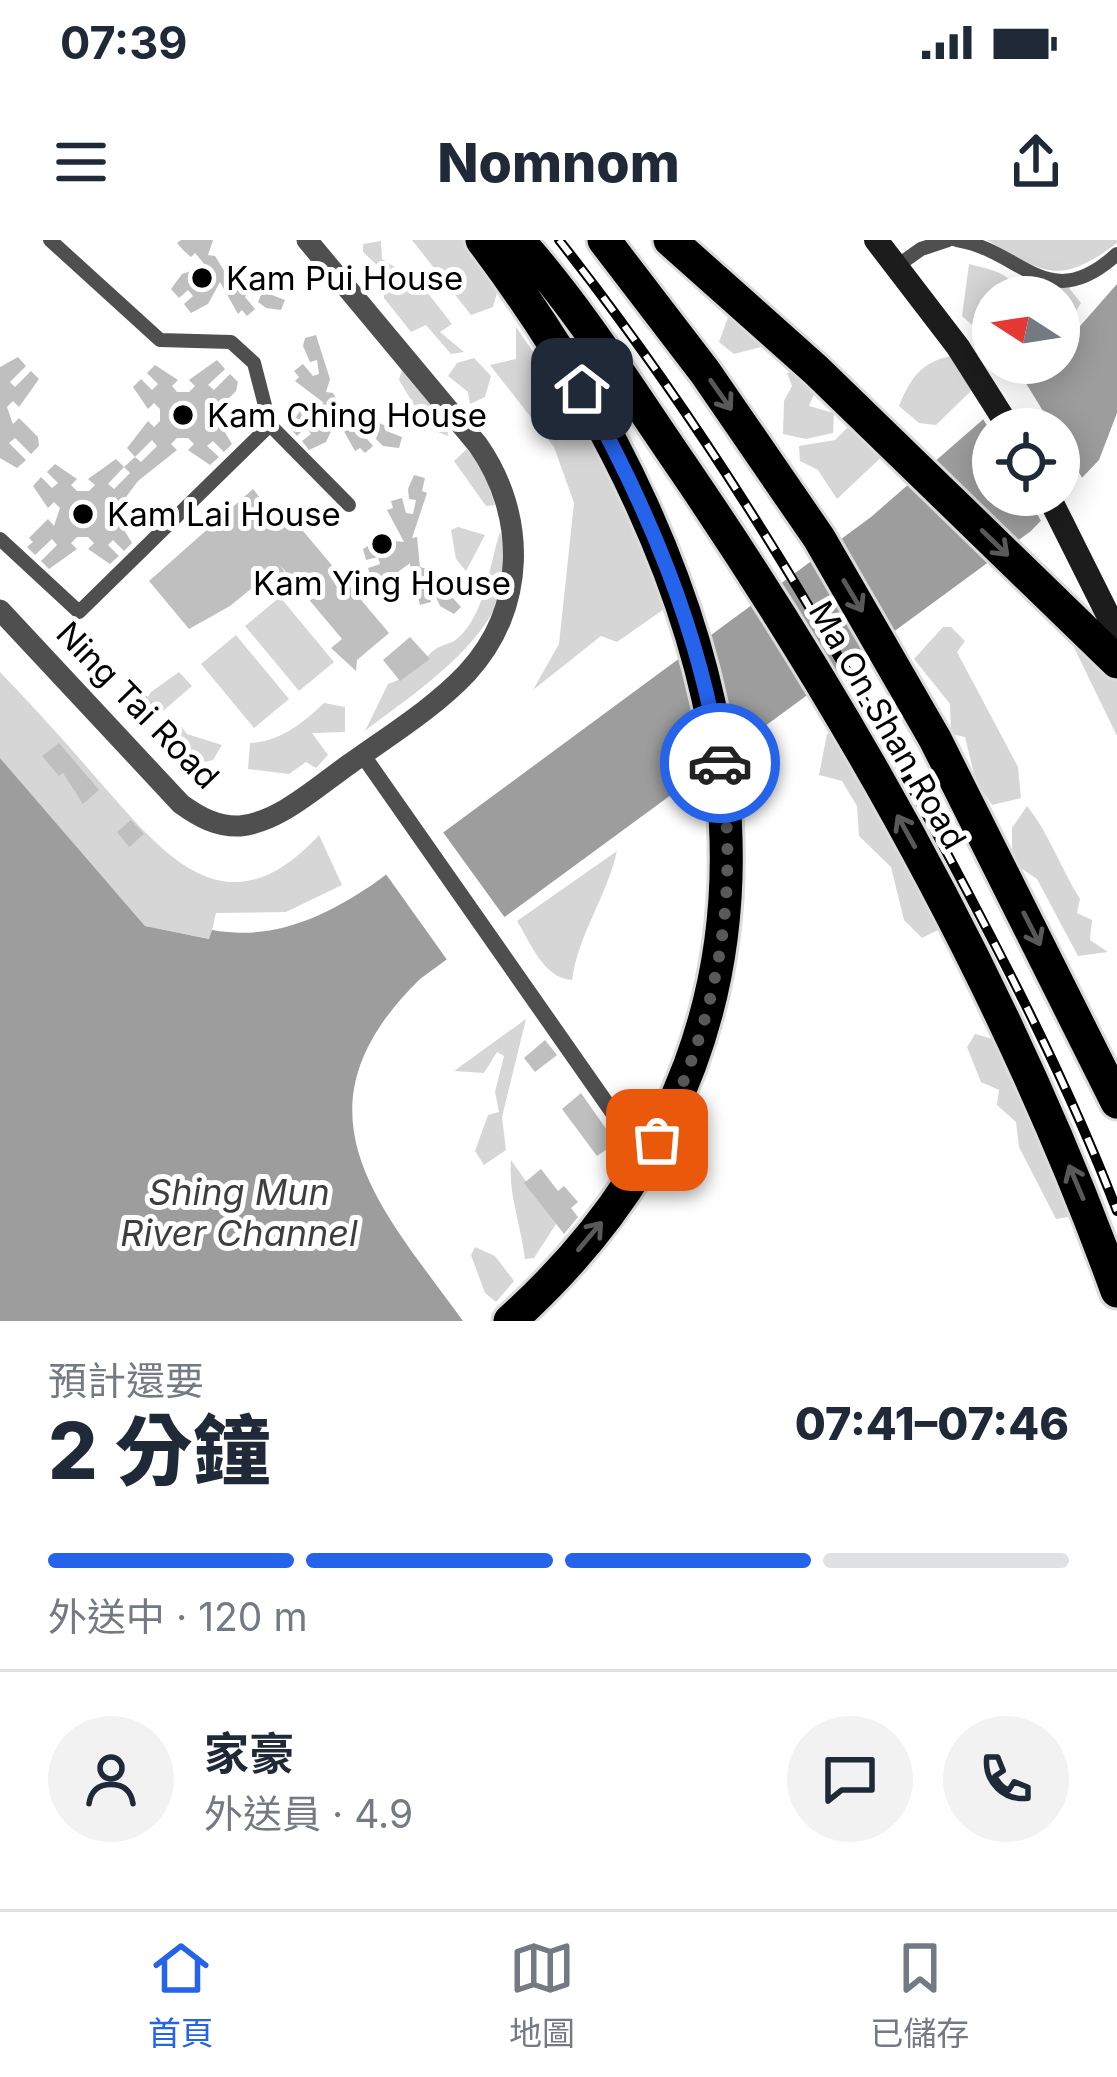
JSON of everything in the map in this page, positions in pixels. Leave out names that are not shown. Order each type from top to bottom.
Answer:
[{"type":"highway","points":[[482,240],[570,369],[646,513],[690,635],[719,753],[729,856],[722,949],[696,1049],[646,1158],[590,1237],[510,1321]]},
{"type":"highway","name":"Ma On Shan Road","points":[[518,240],[577,313],[745,559],[836,707],[936,887],[1010,1037],[1085,1202],[1117,1292]]},
{"type":"highway","name":"Ma On Shan Road","points":[[604,240],[805,517],[899,677],[1117,1102]]},
{"type":"highway","points":[[670,240],[816,370],[1117,662]]},
{"type":"main road","points":[[876,240],[995,408]]},
{"type":"main road","points":[[1059,516],[1117,633]]},
{"type":"street","points":[[50,240],[160,340],[231,342],[254,363],[270,425],[349,505]]},
{"type":"street","name":"Ning Tai Road","points":[[0,610],[182,804],[217,824],[256,823],[274,815],[440,697],[484,654],[512,584],[513,520],[499,478],[478,445],[308,240]]},
{"type":"street","points":[[902,273],[921,249],[948,240]]},
{"type":"street","points":[[957,240],[1053,281],[1080,278],[1117,254]]},
{"type":"street","points":[[0,538],[79,612],[270,425]]},
{"type":"street","points":[[362,754],[500,945],[639,1150]]},
{"type":"shaded area","points":[[412,240],[466,240],[499,286],[493,307],[471,315]]},
{"type":"shaded area","points":[[987,240],[1117,243],[1081,265],[1052,270]]},
{"type":"shaded area","points":[[381,241],[382,259],[420,283],[452,324],[440,332],[464,352],[451,354],[426,325],[411,332],[384,298],[380,268],[363,252],[363,244]]},
{"type":"shaded area","points":[[969,264],[1004,276],[972,276],[972,325],[962,316]]},
{"type":"shaded area","points":[[730,312],[757,333],[761,347],[734,354],[719,342]]},
{"type":"shaded area","points":[[516,327],[620,494],[667,607],[617,642],[601,636],[533,690],[559,644],[574,503],[554,447],[490,365],[516,359]]},
{"type":"shaded area","points":[[969,352],[974,388],[936,425],[919,423],[899,406],[917,374],[943,358]]},
{"type":"shaded area","points":[[474,358],[491,376],[485,397],[470,404],[468,392],[448,376],[457,363]]},
{"type":"shaded area","points":[[807,366],[816,390],[809,406],[834,413],[833,433],[806,439],[783,434],[784,401],[792,386],[787,373]]},
{"type":"shaded area","points":[[402,370],[447,419],[448,436],[428,428],[399,380]]},
{"type":"shaded area","points":[[854,421],[890,449],[837,499],[818,470],[800,461],[799,446],[835,440]]},
{"type":"shaded area","points":[[467,449],[480,460],[495,505],[486,506],[454,461]]},
{"type":"shaded area","points":[[458,527],[485,535],[466,571],[456,559],[451,530]]},
{"type":"shaded area","points":[[500,532],[506,563],[501,593],[487,621],[442,671],[365,731],[388,684],[467,628],[480,603]]},
{"type":"shaded area","points":[[280,597],[334,662],[299,691],[245,626]]},
{"type":"shaded area","points":[[943,627],[951,627],[965,641],[957,652],[1018,767],[1021,798],[992,805],[976,782],[965,737],[951,734],[950,704],[914,659]]},
{"type":"shaded area","points":[[1067,633],[1117,674],[1117,736]]},
{"type":"shaded area","points":[[236,635],[289,699],[254,728],[201,664]]},
{"type":"shaded area","points":[[0,672],[148,835],[199,874],[226,882],[255,879],[286,864],[319,835],[342,885],[286,912],[216,913],[210,939],[145,926],[0,758]]},
{"type":"shaded area","points":[[179,672],[192,686],[155,718],[143,705],[151,692]]},
{"type":"shaded area","points":[[324,703],[345,707],[345,732],[312,733],[328,755],[316,768],[306,762],[289,774],[248,769],[250,743],[281,735]]},
{"type":"shaded area","points":[[174,717],[187,734],[222,745],[213,760],[185,767],[176,757]]},
{"type":"shaded area","points":[[835,729],[944,927],[922,938],[904,920],[891,867],[859,836],[857,806],[842,781],[819,775],[827,734]]},
{"type":"shaded area","points":[[1027,806],[1080,899],[1077,913],[1092,920],[1090,940],[1108,952],[1078,956],[1037,879],[1012,862],[1012,828]]},
{"type":"shaded area","points":[[617,851],[572,980],[562,978],[539,958],[517,921]]},
{"type":"shaded area","points":[[526,1019],[502,1117],[506,1150],[484,1165],[475,1151],[488,1115],[499,1112],[495,1092],[504,1056],[497,1052],[484,1073],[454,1071]]},
{"type":"shaded area","points":[[975,1034],[1003,1042],[1074,1216],[1056,1219],[1019,1147],[1016,1122],[997,1105],[999,1090],[981,1082],[967,1047]]},
{"type":"shaded area","points":[[511,1160],[556,1224],[534,1258],[525,1259]]},
{"type":"shaded area","points":[[475,1247],[495,1256],[514,1281],[496,1302],[485,1293],[471,1255]]},
{"type":"water","points":[[1117,284],[1117,413],[1099,460],[1080,480],[1080,408],[996,408],[1024,384],[1080,384],[1080,326]]},
{"type":"water","name":"Shing Mun River Channel","points":[[972,429],[972,516],[1045,516],[420,979],[380,1027],[358,1071],[352,1114],[359,1155],[402,1237],[463,1321],[0,1321],[0,758],[145,926],[209,939],[212,930],[255,932],[296,924],[372,885],[871,517]]},
{"type":"pier","points":[[1019,384],[1026,384],[1041,408],[992,408]]},
{"type":"pier","points":[[440,828],[508,922],[450,964],[383,870]]},
{"type":"building","name":"Kam Pui House","points":[[213,240],[208,255],[215,256],[231,282],[244,279],[273,290],[272,295],[285,300],[281,310],[266,308],[258,302],[261,295],[248,291],[245,297],[255,309],[247,316],[242,310],[238,314],[220,282],[208,304],[191,313],[184,304],[193,296],[188,290],[179,298],[171,289],[182,274],[206,266],[195,253],[191,257],[183,250],[177,243]]},
{"type":"building","points":[[316,335],[330,379],[326,392],[333,393],[349,419],[362,416],[391,428],[389,432],[402,437],[399,448],[383,446],[376,439],[378,433],[366,428],[363,434],[373,446],[365,453],[360,448],[355,451],[337,419],[326,442],[309,450],[302,441],[311,434],[306,427],[297,436],[289,427],[300,411],[324,403],[295,381],[299,377],[294,371],[303,364],[313,376],[319,374],[317,360],[310,362],[303,346],[305,338]]},
{"type":"building","points":[[18,357],[26,366],[10,382],[15,387],[31,371],[39,379],[19,407],[13,401],[7,407],[13,424],[19,418],[38,437],[39,446],[31,454],[15,438],[9,443],[26,460],[17,468],[0,458],[0,367]]},
{"type":"building","points":[[217,360],[225,369],[208,385],[214,390],[230,374],[238,382],[236,391],[217,410],[211,404],[205,421],[211,427],[218,421],[232,444],[224,452],[213,441],[207,446],[219,457],[210,465],[188,450],[194,444],[188,438],[177,438],[171,444],[177,450],[138,481],[117,509],[111,503],[105,508],[106,520],[111,526],[118,520],[132,543],[124,551],[113,540],[108,545],[119,556],[110,564],[88,549],[94,543],[88,537],[77,537],[71,543],[77,549],[49,569],[41,561],[57,545],[52,539],[35,555],[27,547],[33,542],[29,538],[48,519],[54,526],[60,508],[54,502],[48,508],[33,486],[41,477],[52,488],[58,483],[47,472],[55,464],[77,479],[71,485],[77,491],[89,491],[95,485],[88,479],[116,459],[124,467],[135,457],[127,448],[148,421],[154,427],[160,421],[160,409],[154,403],[148,409],[133,387],[141,379],[152,390],[158,384],[147,373],[155,365],[178,380],[172,386],[177,392],[189,392],[195,386],[189,380]],"holes":[[[152,440],[157,446],[141,462],[135,457]],[[124,467],[130,473],[114,489],[108,484]]]},
{"type":"building","name":"Kam Ying House","points":[[414,475],[425,478],[422,491],[427,493],[412,538],[417,537],[420,567],[434,571],[455,593],[452,597],[461,607],[454,614],[440,606],[436,597],[441,592],[432,583],[427,587],[431,602],[420,605],[418,598],[413,599],[410,563],[390,578],[371,579],[368,568],[380,564],[378,557],[366,560],[363,549],[379,539],[404,542],[387,510],[393,508],[391,501],[402,498],[406,513],[413,514],[416,500],[409,499],[408,489]]},
{"type":"building","points":[[253,489],[265,504],[283,510],[297,523],[301,520],[307,528],[303,531],[389,633],[357,660],[356,671],[331,648],[342,639],[280,565],[289,579],[286,587],[269,574],[230,606],[189,629],[149,581]]},
{"type":"building","points":[[410,637],[430,659],[400,681],[383,660]]},
{"type":"building","points":[[134,682],[154,705],[144,715],[123,692]]},
{"type":"building","points":[[59,743],[99,790],[83,804],[63,773],[59,776],[42,756]]},
{"type":"building","points":[[131,820],[144,834],[129,847],[117,832]]},
{"type":"building","points":[[545,1040],[557,1055],[535,1072],[524,1058]]},
{"type":"building","points":[[581,1093],[616,1143],[597,1156],[562,1109]]},
{"type":"building","points":[[541,1169],[558,1191],[564,1186],[578,1202],[571,1208],[578,1217],[564,1234],[524,1183]]},
{"type":"railway","points":[[559,240],[715,456],[854,684],[1011,976],[1117,1211]]},
{"type":"way so far","points":[[657,1140],[696,1049],[722,949],[729,856],[720,763]]},
{"type":"place","name":"Kam Pui House","points":[[202,278]]},
{"type":"place","name":"Kam Ching House","points":[[183,415]]},
{"type":"place","name":"Kam Lai House","points":[[83,514]]},
{"type":"place","name":"Kam Ying House","points":[[382,544]]},
{"type":"route","points":[[582,389],[659,544],[695,651],[720,763]]}]
